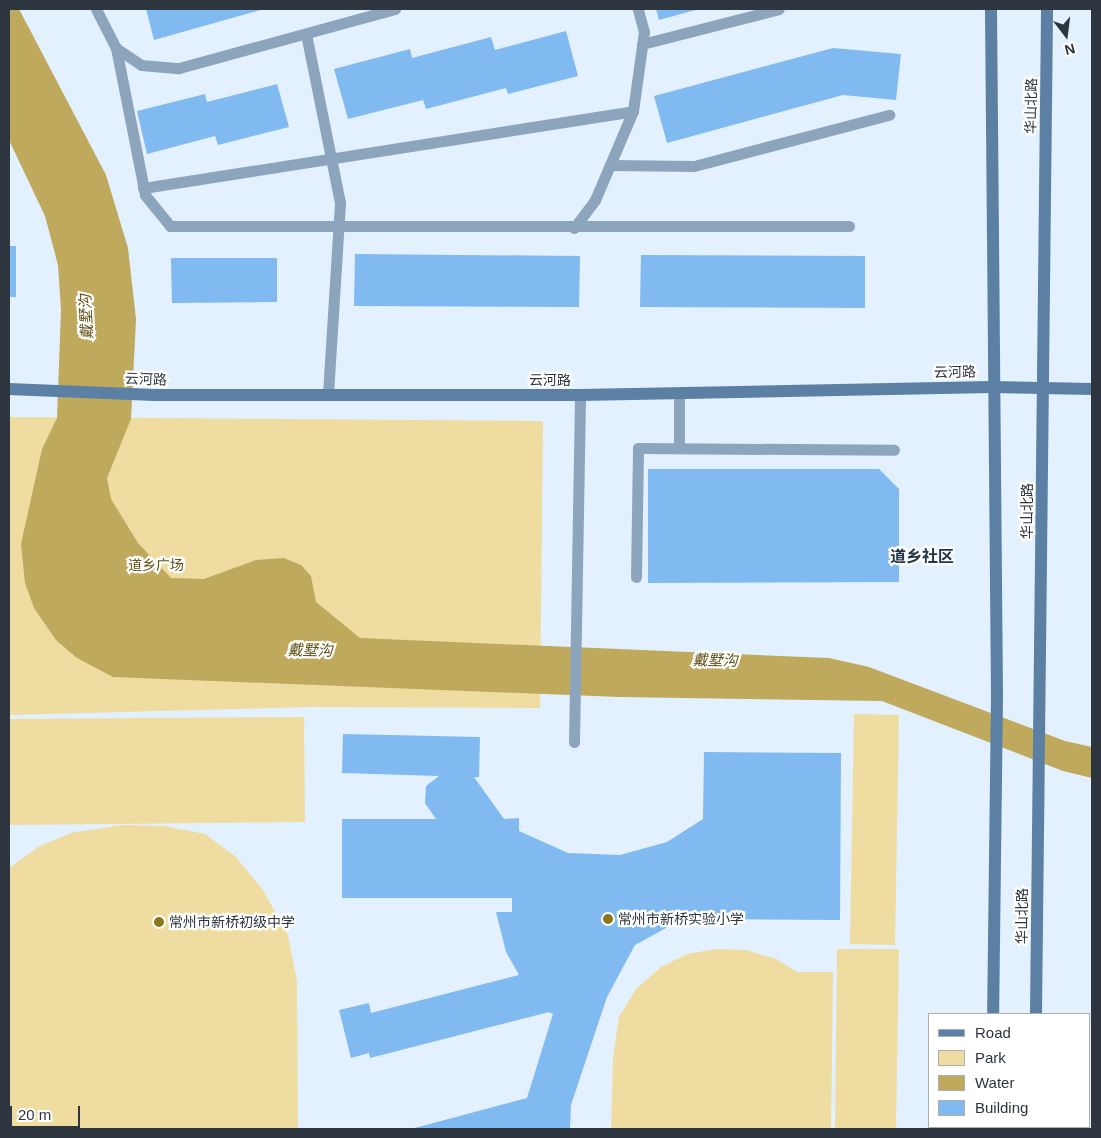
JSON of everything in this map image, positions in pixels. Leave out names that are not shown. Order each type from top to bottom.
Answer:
[{"type":"main road","name":"华山北路","points":[[991,9],[992,386],[996,696],[993,1013]]},
{"type":"main road","name":"华山北路","points":[[1036,1013],[1047,9]]},
{"type":"main road","name":"云河路","points":[[9,389],[51,389],[155,395],[580,395],[992,386],[1092,389]]},
{"type":"lane","points":[[96,9],[116,48],[145,196],[170,226],[339,228],[849,226]]},
{"type":"lane","points":[[116,48],[141,65],[179,68],[395,9]]},
{"type":"lane","points":[[574,228],[595,200],[633,111],[644,32],[638,9]]},
{"type":"lane","points":[[642,44],[779,9]]},
{"type":"lane","points":[[306,34],[340,203],[328,395]]},
{"type":"lane","points":[[143,188],[332,160],[633,111]]},
{"type":"lane","points":[[610,165],[694,166],[889,115]]},
{"type":"lane","points":[[679,393],[679,448]]},
{"type":"lane","points":[[574,742],[580,395]]},
{"type":"lane","points":[[636,578],[638,448],[894,450]]},
{"type":"green space","name":"道乡广场","points":[[9,417],[543,421],[540,708],[311,707],[9,715]]},
{"type":"green space","points":[[854,714],[899,715],[895,945],[850,944]]},
{"type":"green space","points":[[304,717],[305,822],[9,825],[9,719]]},
{"type":"green space","name":"常州市新桥初级中学","points":[[122,825],[164,826],[205,834],[236,857],[263,890],[288,935],[297,981],[298,1129],[9,1129],[9,868],[38,847],[71,833]]},
{"type":"green space","points":[[716,949],[746,950],[776,959],[797,972],[833,972],[831,1129],[611,1129],[613,1058],[619,1017],[636,989],[661,967],[687,954]]},
{"type":"green space","points":[[837,949],[899,949],[896,1129],[835,1129]]},
{"type":"water","name":"戴墅沟","points":[[9,9],[19,9],[106,175],[128,248],[136,319],[131,419],[107,478],[111,499],[138,543],[171,578],[204,579],[256,560],[284,558],[301,565],[311,576],[316,602],[360,638],[829,658],[869,667],[1065,741],[1092,747],[1092,778],[1063,771],[882,701],[619,697],[113,677],[77,658],[56,640],[34,608],[25,583],[21,544],[42,449],[57,418],[61,310],[58,265],[45,216],[9,140]]},
{"type":"building","points":[[146,9],[264,9],[154,40]]},
{"type":"building","points":[[656,9],[699,9],[659,20]]},
{"type":"building","points":[[566,31],[578,76],[508,94],[506,88],[426,109],[423,100],[348,119],[334,69],[410,49],[412,58],[491,37],[495,50]]},
{"type":"building","points":[[833,48],[901,54],[896,100],[843,95],[667,143],[654,96]]},
{"type":"building","points":[[277,84],[289,127],[218,145],[215,136],[147,154],[137,111],[205,94],[207,102]]},
{"type":"building","points":[[9,246],[16,246],[16,297],[9,297]]},
{"type":"building","points":[[355,254],[580,256],[579,307],[354,306]]},
{"type":"building","points":[[641,255],[865,256],[865,308],[640,307]]},
{"type":"building","points":[[171,258],[277,258],[277,302],[172,303]]},
{"type":"building","points":[[648,469],[879,469],[899,489],[899,582],[648,583]]},
{"type":"building","points":[[343,734],[480,737],[479,777],[474,777],[504,819],[519,818],[519,831],[568,853],[620,855],[667,842],[703,819],[704,752],[841,753],[840,920],[701,919],[666,928],[635,945],[607,997],[571,1105],[570,1129],[411,1129],[527,1098],[553,1014],[549,1012],[370,1058],[369,1053],[351,1058],[339,1010],[369,1003],[371,1013],[519,975],[506,952],[496,912],[512,912],[512,898],[342,898],[342,819],[436,819],[425,803],[426,786],[439,776],[342,773]]},
{"type":"place","name":"常州市新桥实验小学","points":[[608,919]]},
{"type":"place","name":"常州市新桥初级中学","points":[[159,922]]},
{"type":"district","name":"道乡社区","points":[[922,557]]}]
